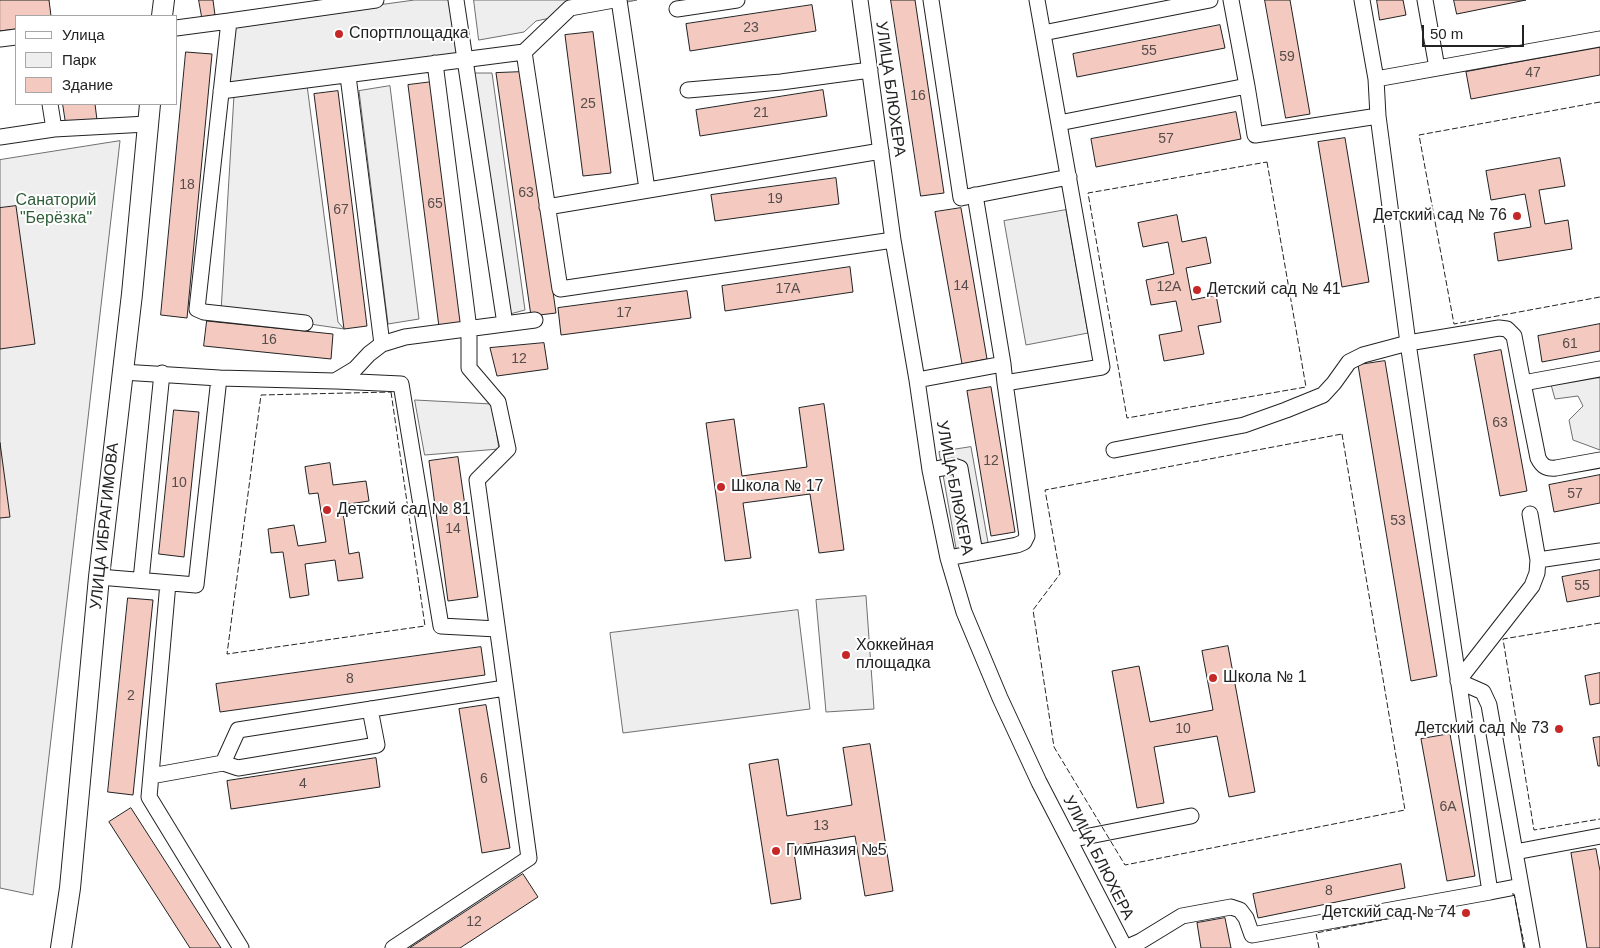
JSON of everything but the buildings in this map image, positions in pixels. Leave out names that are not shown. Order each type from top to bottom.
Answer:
[{"type":"main road","points":[[162,15],[164,0]]},
{"type":"main road","name":"УЛИЦА ИБРАГИМОВА","points":[[61,948],[70,888],[99,577],[132,294],[150,105]]},
{"type":"street","points":[[178,28],[376,0]]},
{"type":"street","points":[[456,0],[505,324]]},
{"type":"street","points":[[221,91],[524,52],[570,8],[614,0]]},
{"type":"street","points":[[619,0],[647,189]]},
{"type":"street","points":[[678,9],[737,0]]},
{"type":"street","name":"УЛИЦА БЛЮХЕРА","points":[[860,0],[893,240],[930,470],[948,558],[964,612],[996,689],[1039,782],[1125,948]]},
{"type":"street","points":[[930,0],[961,198],[1068,177]]},
{"type":"street","points":[[1005,383],[1102,367],[1037,0]]},
{"type":"street","points":[[1043,33],[1210,0]]},
{"type":"street","points":[[1231,0],[1256,135],[1378,116]]},
{"type":"street","points":[[1362,0],[1376,79],[1378,116],[1408,343],[1490,892]]},
{"type":"street","points":[[1425,0],[1437,68]]},
{"type":"street","points":[[229,21],[197,309],[204,312],[304,323]]},
{"type":"street","points":[[0,39],[15,37]]},
{"type":"street","points":[[1376,79],[1600,39]]},
{"type":"street","points":[[524,52],[546,207],[560,289],[893,240]]},
{"type":"street","points":[[393,948],[529,858],[477,480],[508,449],[498,402],[469,368],[469,329],[435,63]]},
{"type":"street","points":[[688,90],[781,82],[870,70]]},
{"type":"street","points":[[348,76],[382,344]]},
{"type":"street","points":[[1059,124],[1247,86]]},
{"type":"street","points":[[50,105],[54,129]]},
{"type":"street","points":[[0,137],[54,129],[147,124]]},
{"type":"street","points":[[546,207],[881,151]]},
{"type":"street","points":[[948,558],[1018,545],[1024,542],[1027,536],[1003,364],[975,195]]},
{"type":"street","points":[[336,380],[355,369],[382,344],[405,337],[535,320]]},
{"type":"street","points":[[1114,450],[1244,425],[1323,395],[1349,362],[1363,355],[1408,343],[1499,328],[1507,330],[1514,336],[1538,458],[1542,465],[1556,468],[1600,460]]},
{"type":"street","points":[[917,380],[1003,364]]},
{"type":"street","points":[[1523,383],[1600,369]]},
{"type":"street","points":[[122,372],[219,378],[336,380],[401,384],[441,626],[498,629]]},
{"type":"street","points":[[141,580],[162,373]]},
{"type":"street","points":[[99,577],[196,585],[219,378]]},
{"type":"street","points":[[930,470],[954,466],[960,468],[975,553]]},
{"type":"street","points":[[1458,681],[1532,586],[1537,573],[1538,560],[1530,514]]},
{"type":"street","points":[[1538,560],[1600,551]]},
{"type":"street","points":[[168,583],[149,797],[241,948]]},
{"type":"street","points":[[1458,681],[1483,692],[1487,698],[1532,948]]},
{"type":"street","points":[[223,763],[238,730],[506,688]]},
{"type":"street","points":[[151,776],[223,763],[238,768],[376,745],[370,709]]},
{"type":"street","points":[[1069,840],[1191,816]]},
{"type":"street","points":[[1515,852],[1600,836]]},
{"type":"street","points":[[1125,948],[1141,941],[1182,916],[1232,907],[1240,910],[1246,918],[1254,942],[1521,886]]},
{"type":"green space","points":[[415,0],[451,0],[460,56],[227,86],[234,25]]},
{"type":"green space","points":[[474,0],[637,0],[536,21],[524,32],[479,40]]},
{"type":"green space","points":[[471,73],[492,73],[525,310],[510,314]]},
{"type":"green space","points":[[307,85],[338,322],[344,329],[221,311],[234,95]]},
{"type":"green space","points":[[390,86],[419,319],[388,324],[359,91]]},
{"type":"green space","name":"Санаторий \"Берёзка\"","points":[[120,141],[33,895],[0,888],[0,160]]},
{"type":"green space","points":[[1579,375],[1600,378],[1600,450],[1573,440],[1569,420],[1583,406],[1578,396],[1555,399],[1550,381]]},
{"type":"green space","points":[[415,400],[492,404],[499,449],[425,455]]},
{"type":"green space","name":"Хоккейная площадка","points":[[866,596],[874,709],[826,712],[816,600]]},
{"type":"green space","points":[[798,610],[810,709],[623,733],[610,633]]},
{"type":"shaded area","points":[[1066,210],[1088,333],[1026,345],[1004,221]]},
{"type":"shaded area","points":[[971,447],[989,548],[957,554],[939,452]]},
{"type":"fence","points":[[1600,102],[1419,135],[1454,324],[1600,297]]},
{"type":"fence","points":[[1267,162],[1306,387],[1127,418],[1088,193],[1267,162]]},
{"type":"fence","points":[[391,392],[425,626],[227,654],[261,395],[391,392]]},
{"type":"fence","points":[[1342,434],[1405,810],[1125,865],[1054,747],[1033,610],[1060,574],[1045,490],[1342,434]]},
{"type":"fence","points":[[1600,623],[1503,639],[1534,830],[1600,819]]},
{"type":"fence","points":[[1512,894],[1514,894],[1525,948]]},
{"type":"fence","points":[[1319,948],[1316,933],[1423,912]]},
{"type":"place","name":"Спортплощадка","points":[[339,34]]},
{"type":"place","name":"Детский сад № 76","points":[[1517,216]]},
{"type":"place","name":"Детский сад № 41","points":[[1197,290]]},
{"type":"place","name":"Школа № 17","points":[[721,487]]},
{"type":"place","name":"Детский сад № 81","points":[[327,510]]},
{"type":"place","name":"Хоккейная площадка","points":[[846,655]]},
{"type":"place","name":"Школа № 1","points":[[1213,678]]},
{"type":"place","name":"Детский сад № 73","points":[[1559,729]]},
{"type":"place","name":"Гимназия №5","points":[[776,851]]},
{"type":"place","name":"Детский сад № 74","points":[[1466,913]]}]
